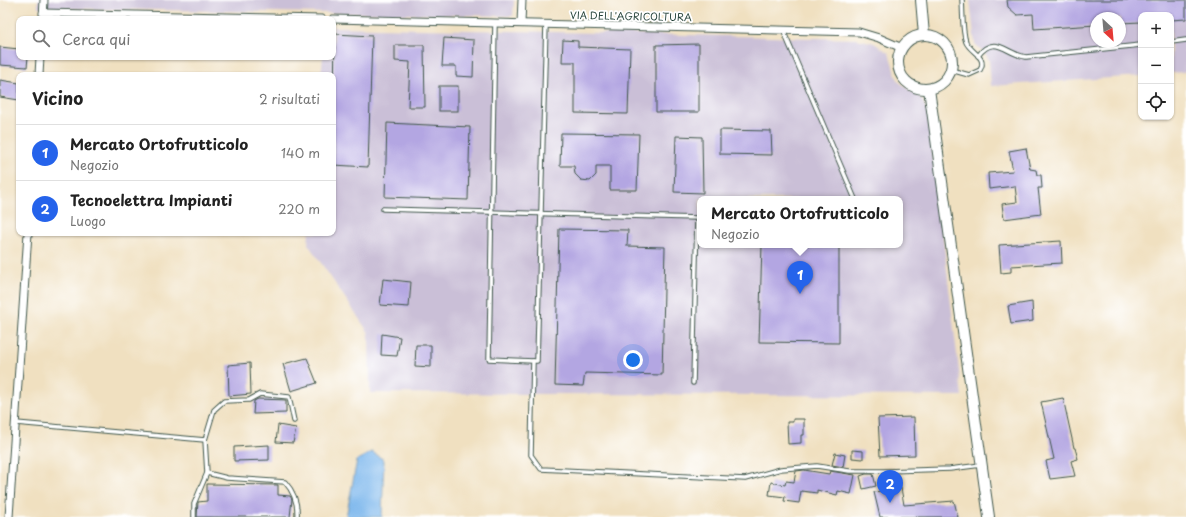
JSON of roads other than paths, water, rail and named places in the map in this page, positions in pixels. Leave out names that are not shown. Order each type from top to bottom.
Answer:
[{"type":"main road","points":[[921,0],[924,35]]},
{"type":"main road","points":[[924,35],[937,38],[947,46],[951,54],[951,70],[943,83],[929,89],[914,87],[902,77],[897,63],[902,48],[911,38],[924,35]]},
{"type":"main road","points":[[929,89],[989,517]]},
{"type":"street","points":[[43,16],[44,0]]},
{"type":"street","points":[[521,23],[522,0]]},
{"type":"street","name":"VIA DELL'AGRICOLTURA","points":[[336,19],[859,32],[879,38],[902,48]]},
{"type":"street","points":[[39,72],[40,60]]},
{"type":"street","points":[[9,517],[28,236]]},
{"type":"lane","points":[[951,70],[969,75],[980,70],[982,63],[966,42],[962,0]]},
{"type":"lane","points":[[495,23],[489,359],[533,361],[537,361],[546,24]]},
{"type":"lane","points":[[783,29],[854,196]]},
{"type":"lane","points":[[1174,42],[1186,40]]},
{"type":"lane","points":[[978,56],[982,50],[993,46],[1001,46],[1014,54],[1026,57],[1138,45]]},
{"type":"lane","points":[[383,209],[697,218],[693,383]]},
{"type":"lane","points":[[533,361],[531,455],[541,469],[745,479],[782,469],[817,466],[849,470],[886,471],[950,469],[982,464]]},
{"type":"lane","points":[[194,517],[194,504],[207,473],[205,440],[214,410],[224,401],[249,400],[260,394],[289,397],[294,421]]},
{"type":"lane","points":[[16,423],[205,440]]},
{"type":"lane","points":[[207,473],[227,478],[285,482],[290,488],[298,507],[297,517]]},
{"type":"water","points":[[372,452],[384,460],[382,517],[346,517],[357,460]]},
{"type":"place","name":"Mercato Ortofrutticolo","points":[[800,294]]},
{"type":"place","name":"Tecnoelettra Impianti","points":[[890,503]]}]
